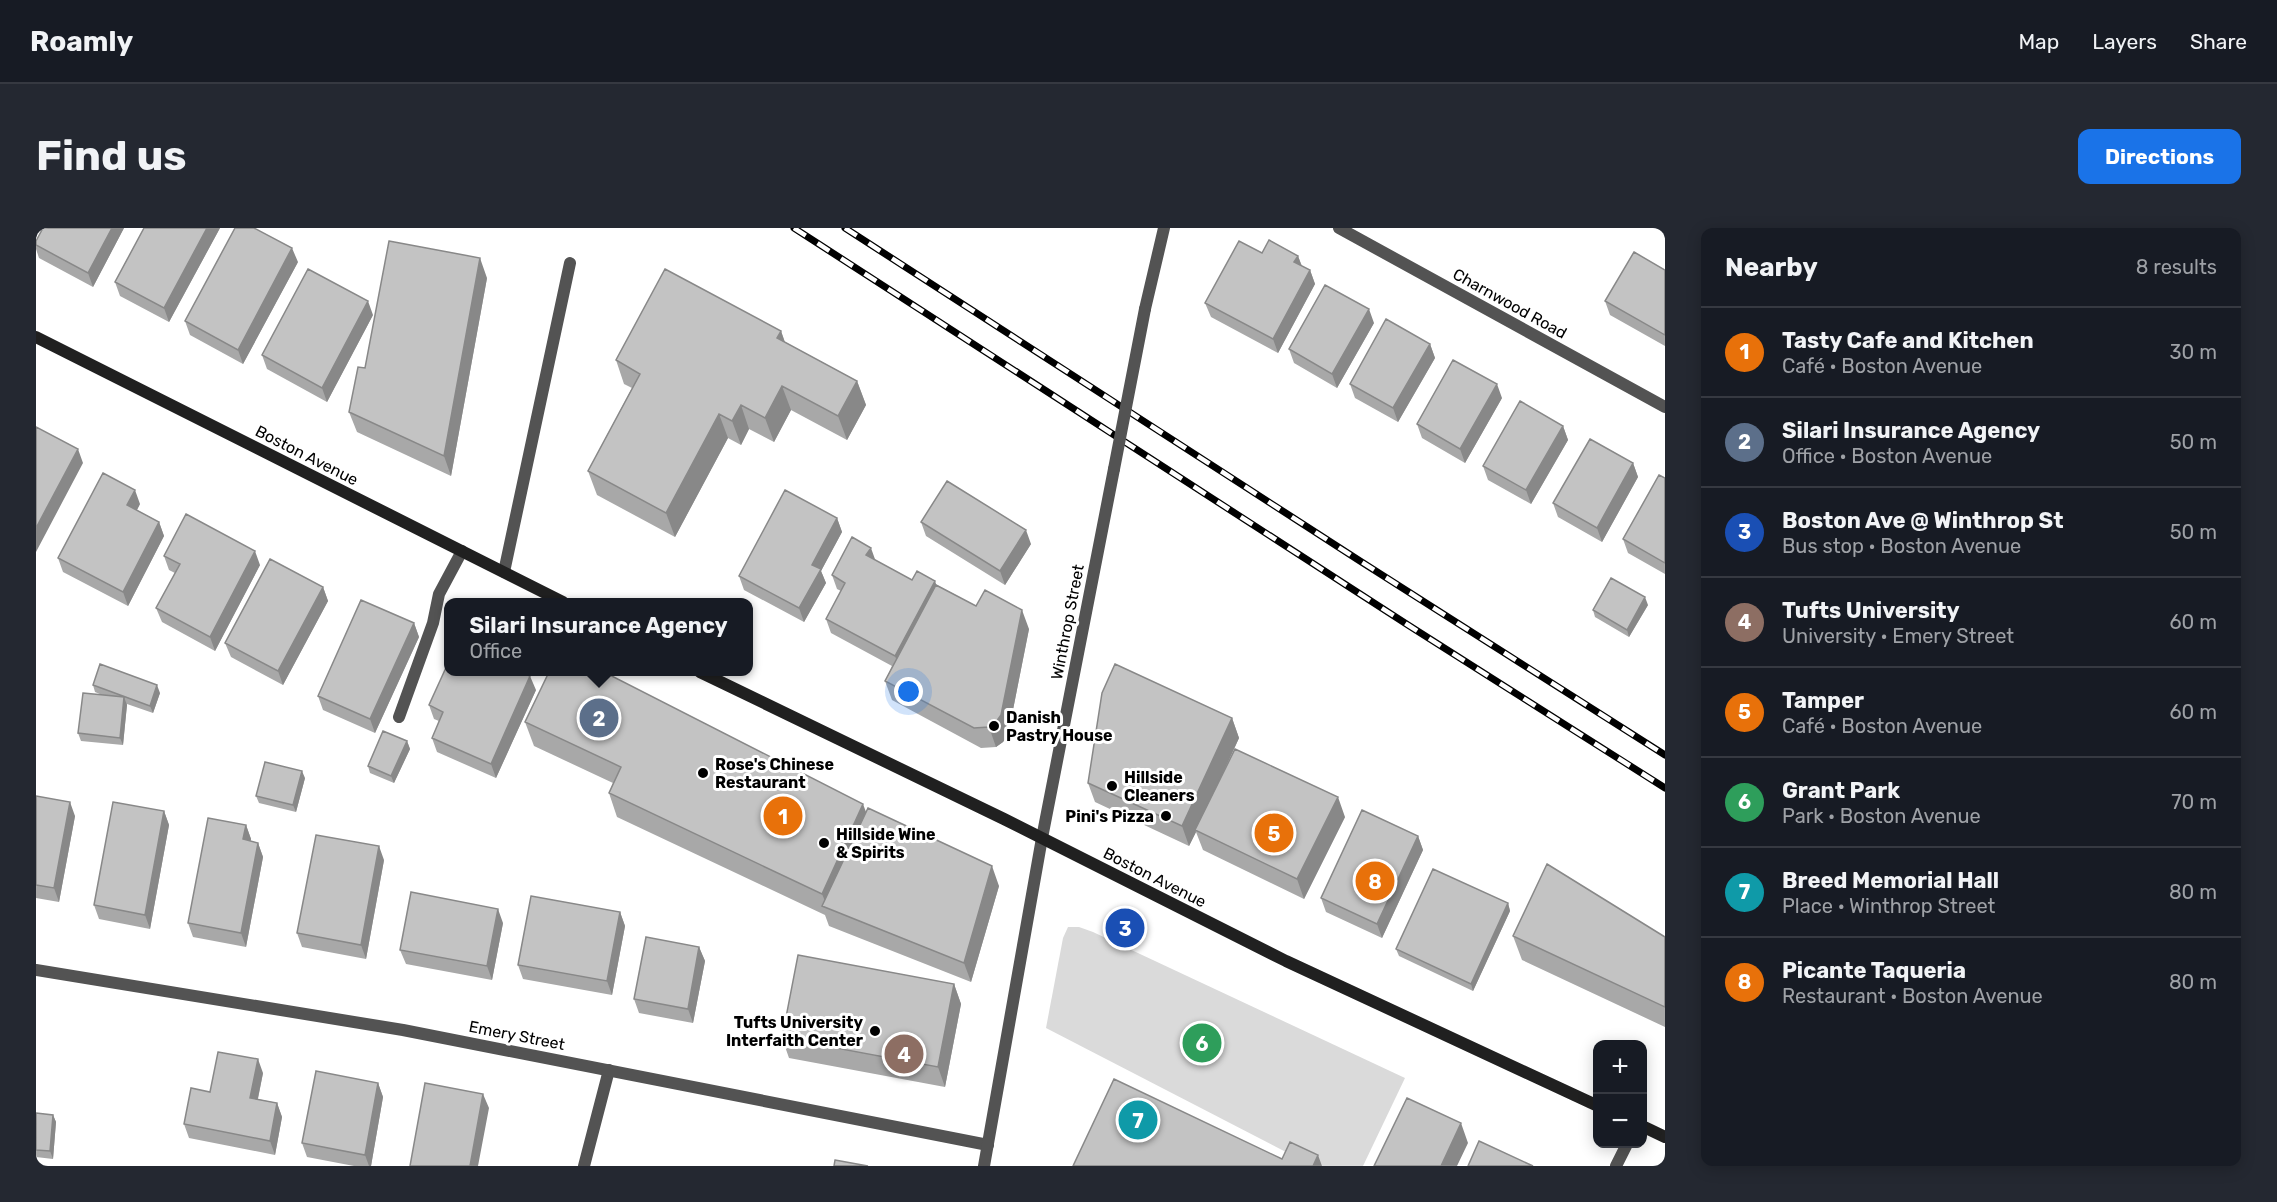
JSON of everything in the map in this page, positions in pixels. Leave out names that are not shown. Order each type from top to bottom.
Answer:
[{"type":"main road","name":"Boston Avenue","points":[[36,337],[553,598]]},
{"type":"main road","name":"Boston Avenue","points":[[708,676],[1042,838],[1286,961],[1593,1104]]},
{"type":"main road","points":[[1647,1128],[1665,1137]]},
{"type":"street","name":"Winthrop Street","points":[[984,1166],[1042,838],[1145,309],[1164,228]]},
{"type":"street","name":"Charnwood Road","points":[[1339,228],[1665,407]]},
{"type":"street","points":[[504,573],[570,263]]},
{"type":"street","points":[[399,717],[433,623],[439,594],[462,551]]},
{"type":"street","name":"Emery Street","points":[[36,970],[404,1030],[988,1145]]},
{"type":"street","points":[[584,1166],[609,1070]]},
{"type":"street","points":[[1616,1166],[1625,1148]]},
{"type":"shaded area","points":[[1068,927],[1079,927],[1093,932],[1405,1078],[1363,1166],[1313,1166],[1046,1028],[1063,938]]},
{"type":"building","points":[[43,228],[112,228],[88,273],[36,245]]},
{"type":"building","points":[[144,228],[207,228],[164,308],[115,282]]},
{"type":"building","points":[[235,228],[254,228],[292,248],[238,350],[185,321]]},
{"type":"building","points":[[1269,240],[1298,256],[1294,262],[1310,270],[1273,339],[1205,303],[1239,241],[1262,253]]},
{"type":"building","points":[[389,241],[480,258],[444,456],[349,412],[358,367],[365,368]]},
{"type":"building","points":[[1634,252],[1665,270],[1665,335],[1605,301]]},
{"type":"building","points":[[308,269],[368,301],[322,388],[262,355]]},
{"type":"building","points":[[665,269],[781,331],[777,338],[857,381],[838,416],[782,386],[765,418],[741,405],[732,421],[719,414],[666,513],[588,471],[640,374],[616,360]]},
{"type":"building","points":[[1325,285],[1369,309],[1332,374],[1289,349]]},
{"type":"building","points":[[1386,319],[1430,344],[1393,408],[1350,384]]},
{"type":"building","points":[[1453,360],[1497,384],[1460,449],[1417,424]]},
{"type":"building","points":[[1520,401],[1563,426],[1526,490],[1483,466]]},
{"type":"building","points":[[36,427],[78,449],[36,528]]},
{"type":"building","points":[[1590,439],[1633,463],[1597,528],[1553,503]]},
{"type":"building","points":[[103,473],[135,490],[127,505],[159,522],[123,592],[58,558]]},
{"type":"building","points":[[1659,475],[1665,478],[1665,563],[1623,539]]},
{"type":"building","points":[[947,481],[1026,530],[1000,571],[921,522]]},
{"type":"building","points":[[785,490],[837,518],[812,565],[821,569],[799,608],[739,576]]},
{"type":"building","points":[[186,514],[255,551],[210,637],[156,608],[180,564],[164,556]]},
{"type":"building","points":[[852,537],[871,548],[866,555],[912,580],[917,571],[935,581],[895,656],[826,619],[845,583],[832,575]]},
{"type":"building","points":[[270,559],[323,587],[278,671],[225,643]]},
{"type":"building","points":[[1611,578],[1645,597],[1627,630],[1593,610]]},
{"type":"building","points":[[936,585],[976,606],[985,590],[1022,610],[1001,715],[989,727],[974,728],[885,681]]},
{"type":"building","points":[[361,600],[414,623],[370,719],[318,696]]},
{"type":"building","points":[[100,664],[157,685],[150,706],[93,685]]},
{"type":"building","points":[[1115,664],[1232,718],[1182,826],[1088,783],[1102,693]]},
{"type":"building","points":[[444,672],[444,676],[530,676],[491,764],[432,738],[443,712],[429,705]]},
{"type":"building","points":[[547,676],[612,676],[863,804],[822,894],[609,793],[621,767],[525,722]]},
{"type":"building","points":[[83,693],[124,697],[120,738],[78,733]]},
{"type":"building","points":[[383,731],[407,741],[391,776],[368,766]]},
{"type":"building","points":[[1235,749],[1338,797],[1297,879],[1195,830]]},
{"type":"building","points":[[265,762],[302,771],[293,805],[256,796]]},
{"type":"building","points":[[36,796],[70,802],[54,888],[36,885]]},
{"type":"building","points":[[113,802],[164,811],[145,915],[94,905]]},
{"type":"building","points":[[868,808],[992,866],[964,963],[822,906]]},
{"type":"building","points":[[1362,810],[1418,836],[1377,924],[1321,898]]},
{"type":"building","points":[[208,818],[246,825],[243,839],[258,843],[241,933],[188,923]]},
{"type":"building","points":[[316,835],[379,846],[361,945],[297,933]]},
{"type":"building","points":[[1547,864],[1665,937],[1665,1007],[1513,936]]},
{"type":"building","points":[[1433,869],[1508,903],[1471,984],[1396,949]]},
{"type":"building","points":[[411,892],[498,909],[487,966],[400,950]]},
{"type":"building","points":[[531,896],[620,912],[607,981],[518,965]]},
{"type":"building","points":[[646,937],[699,947],[688,1009],[634,999]]},
{"type":"building","name":"Tufts University Interfaith Center","points":[[798,955],[954,984],[938,1067],[782,1038]]},
{"type":"building","points":[[218,1052],[258,1059],[250,1098],[277,1103],[270,1141],[184,1124],[191,1088],[210,1092]]},
{"type":"building","points":[[316,1071],[378,1083],[365,1155],[302,1143]]},
{"type":"building","points":[[1114,1079],[1282,1159],[1290,1142],[1318,1155],[1313,1166],[1073,1166]]},
{"type":"building","points":[[425,1083],[483,1094],[470,1166],[410,1166]]},
{"type":"building","points":[[1407,1098],[1461,1123],[1441,1166],[1374,1166]]},
{"type":"building","points":[[36,1113],[53,1115],[50,1151],[36,1150]]},
{"type":"building","points":[[1479,1141],[1533,1166],[1468,1166]]},
{"type":"building","points":[[835,1160],[868,1166],[834,1166]]},
{"type":"railway","points":[[794,228],[1408,625],[1665,788]]},
{"type":"railway","points":[[845,228],[1665,755]]},
{"type":"place","name":"Silari Insurance Agency","points":[[599,718]]},
{"type":"place","name":"Danish Pastry House","points":[[994,726]]},
{"type":"place","name":"Rose's Chinese Restaurant","points":[[703,773]]},
{"type":"place","name":"Hillside Cleaners","points":[[1112,786]]},
{"type":"place","name":"Tasty Cafe and Kitchen","points":[[783,816]]},
{"type":"place","name":"Pini's Pizza","points":[[1166,816]]},
{"type":"place","name":"Tamper","points":[[1274,833]]},
{"type":"place","name":"Hillside Wine & Spirits","points":[[824,843]]},
{"type":"place","name":"Picante Taqueria","points":[[1375,881]]},
{"type":"place","name":"Boston Ave @ Winthrop St","points":[[1125,928]]},
{"type":"place","name":"Tufts University Interfaith Center","points":[[875,1031]]},
{"type":"place","name":"Grant Park","points":[[1202,1043]]},
{"type":"place","name":"Tufts University","points":[[904,1054]]},
{"type":"place","name":"Breed Memorial Hall","points":[[1138,1120]]}]
